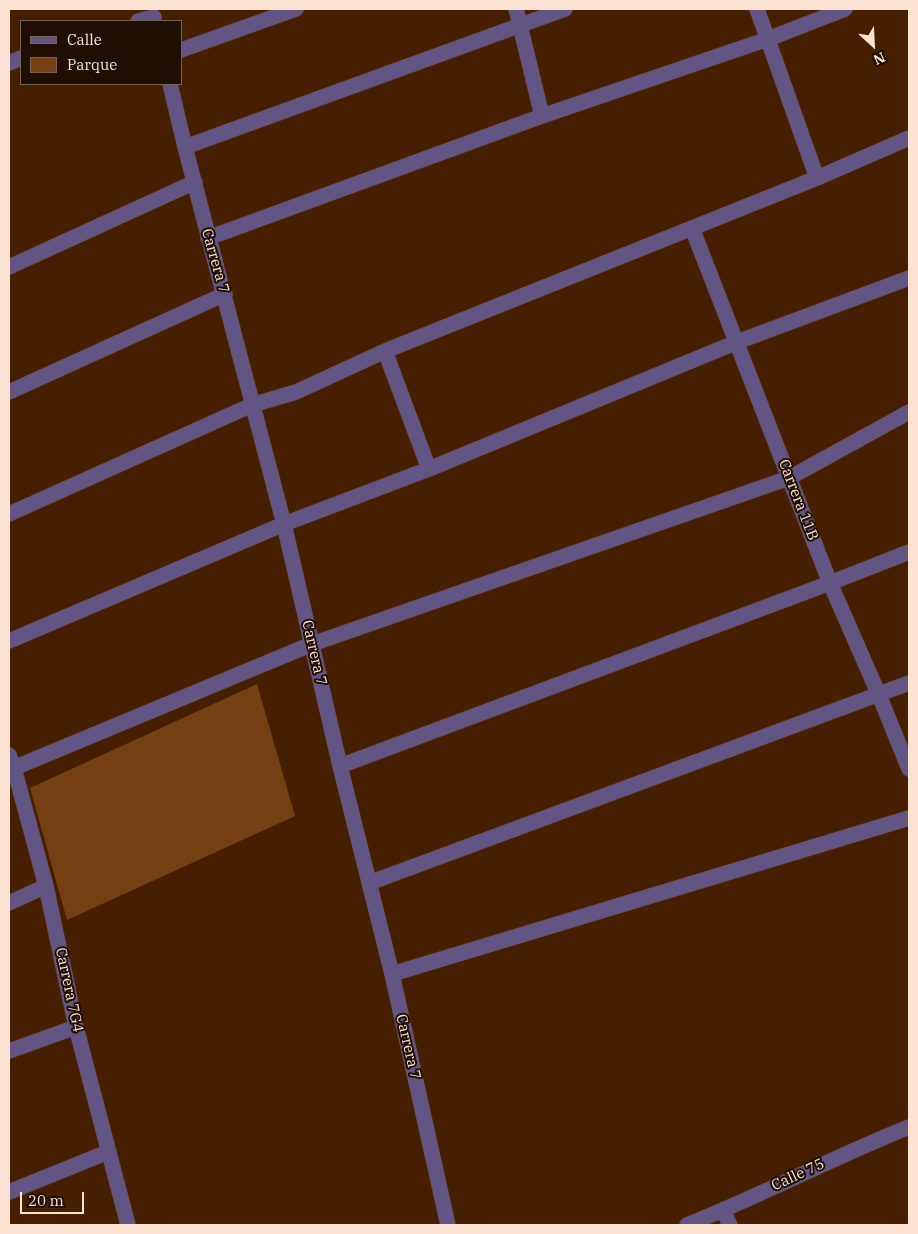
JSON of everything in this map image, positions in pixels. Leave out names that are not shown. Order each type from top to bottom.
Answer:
[{"type":"street","points":[[182,50],[296,9]]},
{"type":"street","points":[[516,9],[542,116]]},
{"type":"street","points":[[184,146],[565,9]]},
{"type":"street","points":[[757,9],[817,178]]},
{"type":"street","points":[[208,238],[542,116],[768,39],[845,9]]},
{"type":"street","points":[[141,20],[153,16]]},
{"type":"street","name":"Carrera 7","points":[[170,85],[184,146],[225,294],[284,524],[340,766],[392,974],[448,1225]]},
{"type":"street","points":[[9,514],[252,405],[296,392],[385,351],[817,178],[909,138]]},
{"type":"street","points":[[9,267],[194,182]]},
{"type":"street","name":"Carrera 11B","points":[[692,228],[830,584],[909,769]]},
{"type":"street","points":[[9,641],[284,524],[429,469],[737,342],[909,278]]},
{"type":"street","points":[[9,392],[225,294]]},
{"type":"street","points":[[385,351],[429,469]]},
{"type":"street","points":[[11,764],[312,644],[790,478],[909,412]]},
{"type":"street","points":[[340,766],[830,584],[909,552]]},
{"type":"street","points":[[369,883],[909,683]]},
{"type":"street","name":"Carrera 7G4","points":[[11,764],[46,886],[76,1026],[128,1225]]},
{"type":"street","points":[[392,974],[909,818]]},
{"type":"street","points":[[9,903],[46,886]]},
{"type":"street","points":[[9,1051],[76,1026]]},
{"type":"street","name":"Calle 75","points":[[687,1225],[723,1211],[862,1146],[909,1127]]},
{"type":"street","points":[[9,1192],[108,1152]]},
{"type":"street","points":[[723,1211],[730,1225]]},
{"type":"green space","points":[[257,684],[295,816],[67,920],[30,788]]}]
